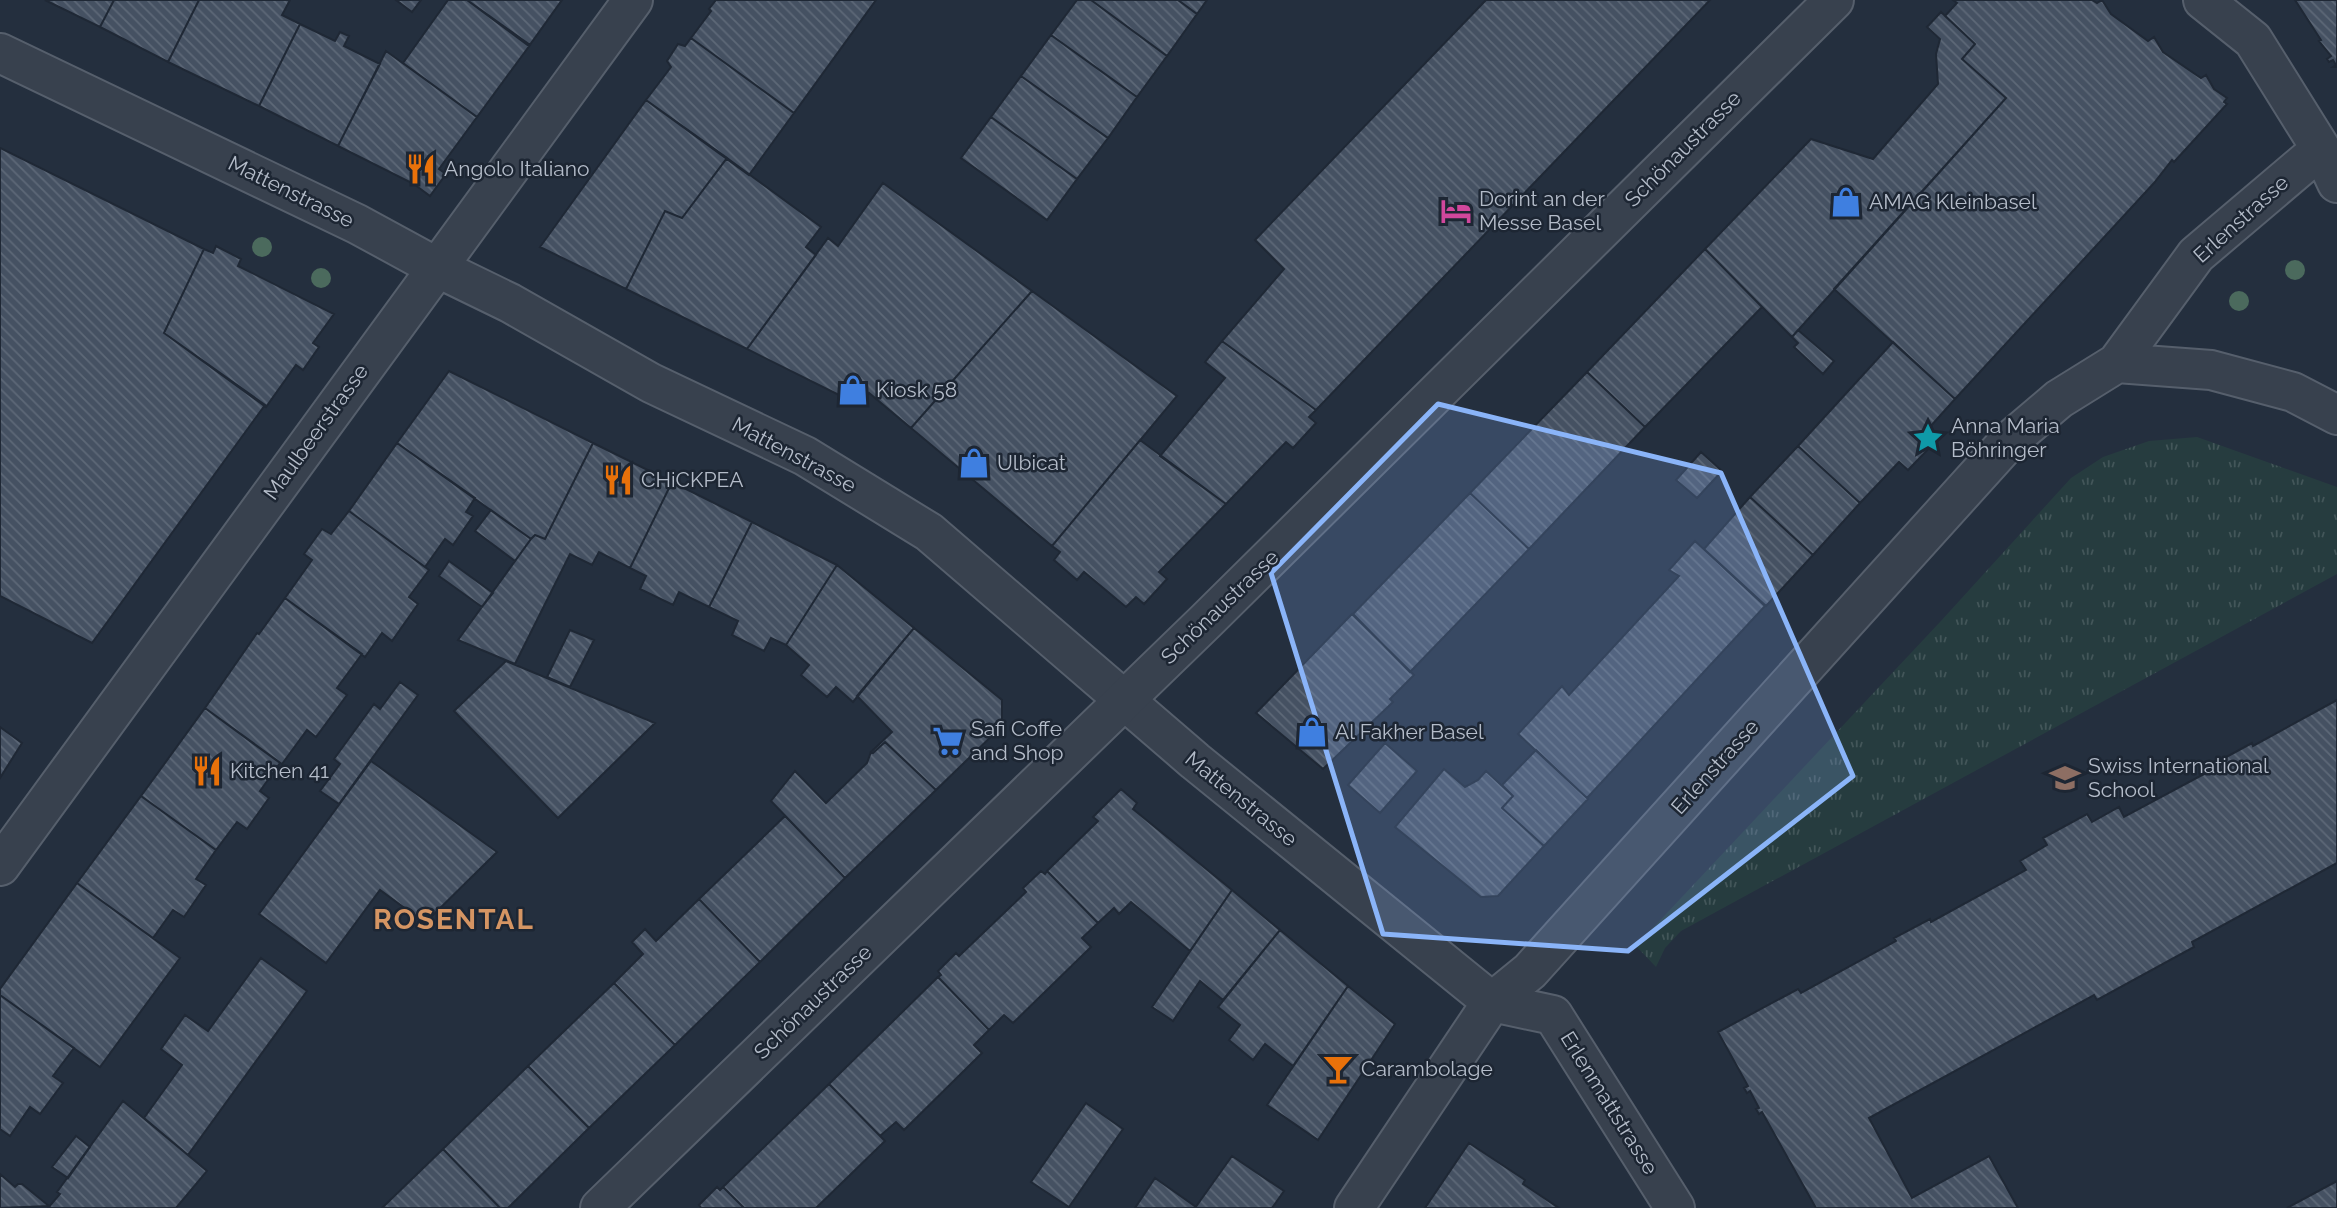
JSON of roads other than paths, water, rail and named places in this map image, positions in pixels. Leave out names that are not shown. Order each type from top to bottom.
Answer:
[{"type":"street","name":"Maulbeerstrasse","points":[[0,866],[633,0]]},
{"type":"street","name":"Schönaustrasse","points":[[600,1208],[1123,701],[1834,0]]},
{"type":"street","points":[[2203,0],[2253,40],[2321,149],[2337,183]]},
{"type":"street","name":"Mattenstrasse","points":[[0,53],[357,224],[510,303],[651,383],[805,456],[929,531],[1051,635],[1123,701],[1492,1002]]},
{"type":"street","name":"Erlenstrasse","points":[[1354,1208],[1492,1002],[1531,971],[2006,444],[2059,399],[2117,363],[2196,255],[2321,149]]},
{"type":"street","points":[[2117,363],[2211,370],[2292,392],[2337,415]]},
{"type":"street","name":"Erlenmattstrasse","points":[[1492,1002],[1553,1015],[1675,1208]]},
{"type":"place","name":"Angolo Italiano","points":[[421,169]]},
{"type":"place","name":"AMAG Kleinbasel","points":[[1846,202]]},
{"type":"place","name":"Dorint an der Messe Basel","points":[[1456,211]]},
{"type":"place","name":"Kiosk 58","points":[[853,390]]},
{"type":"place","name":"Anna Maria Böhringer","points":[[1928,438]]},
{"type":"place","name":"Ulbicat","points":[[974,463]]},
{"type":"place","name":"CHiCKPEA","points":[[618,480]]},
{"type":"place","name":"Al Fakher Basel","points":[[1312,732]]},
{"type":"place","name":"Safi Coffe and Shop","points":[[948,741]]},
{"type":"place","name":"Kitchen 41","points":[[207,771]]},
{"type":"place","name":"Swiss International School","points":[[2065,778]]},
{"type":"place","name":"Carambolage","points":[[1338,1069]]},
{"type":"district","name":"ROSENTAL","points":[[454,919]]}]
